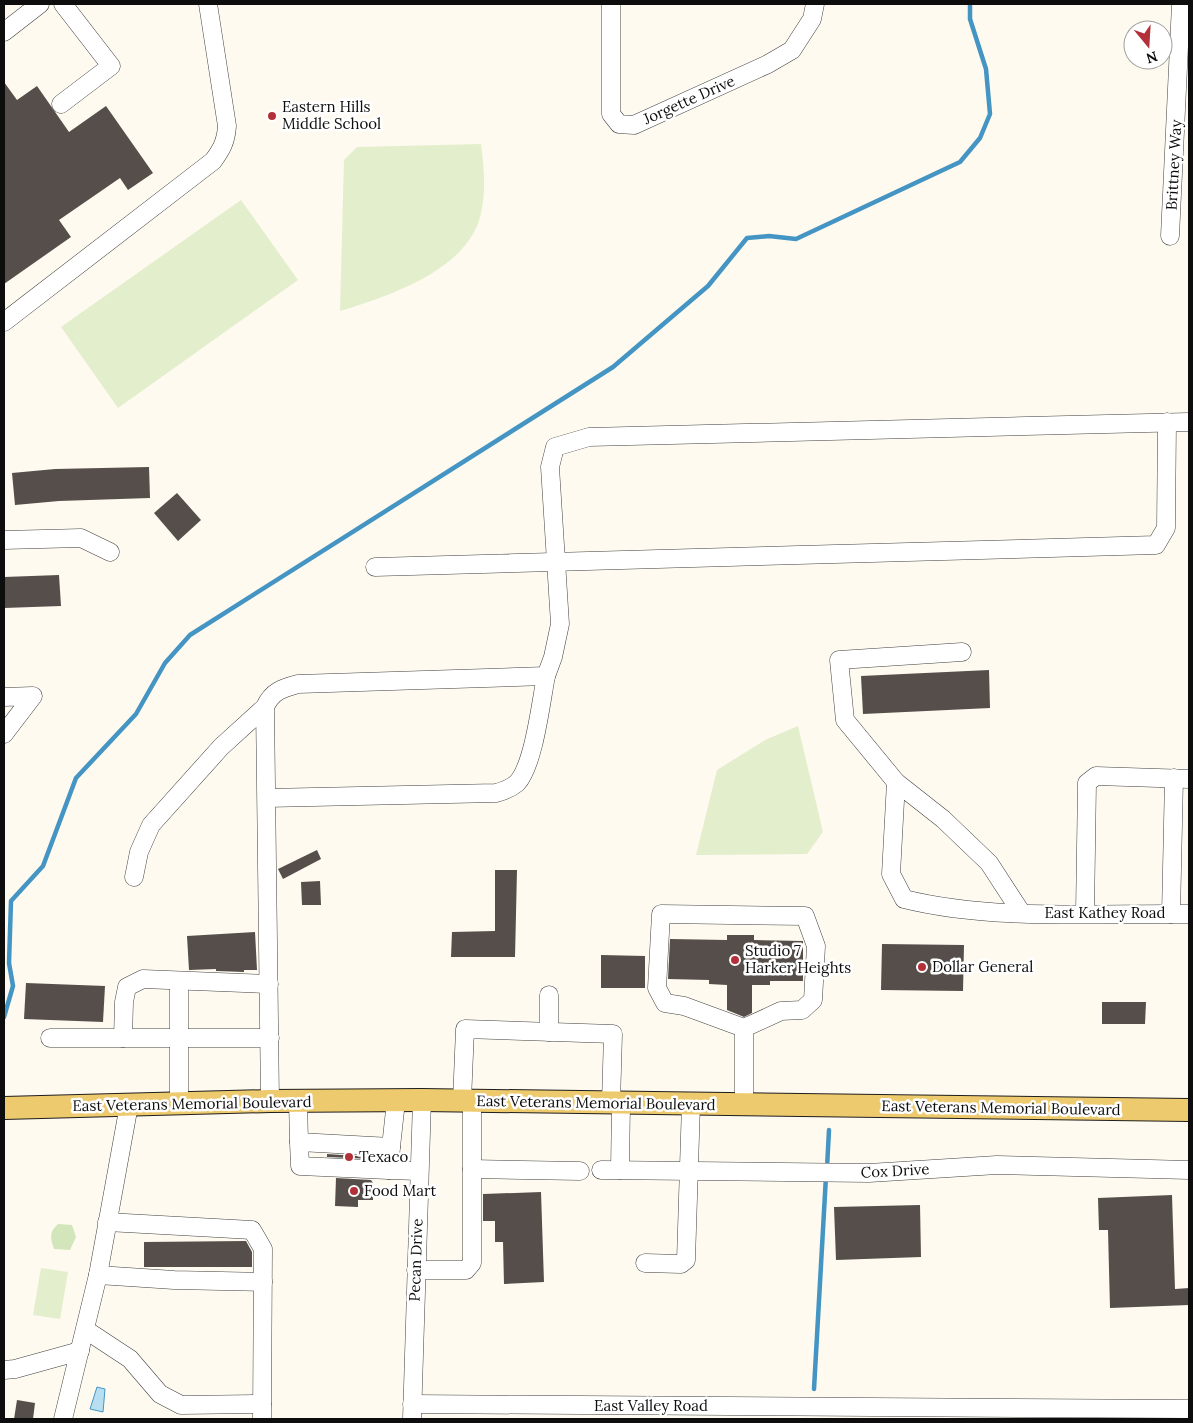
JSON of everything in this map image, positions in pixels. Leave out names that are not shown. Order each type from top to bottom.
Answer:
[{"type":"main road","name":"East Veterans Memorial Boulevard","points":[[4,1108],[270,1101],[422,1100],[1189,1110]]},
{"type":"street","points":[[4,32],[40,4]]},
{"type":"street","points":[[62,104],[111,66],[63,4]]},
{"type":"street","points":[[4,322],[212,161],[222,150],[227,126],[208,4]]},
{"type":"street","name":"Jorgette Drive","points":[[611,4],[611,114],[619,124],[634,125],[768,64],[792,50],[812,19],[815,4]]},
{"type":"street","name":"Brittney Way","points":[[1170,236],[1183,11]]},
{"type":"street","points":[[374,567],[1156,545],[1166,528],[1167,422]]},
{"type":"street","points":[[267,798],[496,793],[509,789],[520,778],[527,764],[538,724],[546,676],[553,657],[560,624],[550,466],[555,447],[589,436],[1189,422]]},
{"type":"street","points":[[4,540],[81,538],[110,552]]},
{"type":"street","points":[[962,652],[838,660],[844,720],[896,782],[942,819],[989,864],[1021,912]]},
{"type":"street","points":[[270,1101],[265,707],[268,700],[279,689],[298,684],[546,676]]},
{"type":"street","points":[[4,697],[33,696],[4,734]]},
{"type":"street","points":[[134,878],[139,852],[151,825],[220,747],[265,707]]},
{"type":"street","points":[[1085,913],[1087,783],[1096,776],[1182,778],[1171,914]]},
{"type":"street","name":"East Kathey Road","points":[[896,782],[891,874],[904,899],[938,907],[1021,912],[1189,914]]},
{"type":"street","points":[[661,914],[805,916],[816,946],[813,1000],[802,1010],[781,1011],[744,1028],[684,1006],[665,1003],[657,988],[661,914]]},
{"type":"street","points":[[123,1038],[124,1002],[127,987],[143,979],[269,984]]},
{"type":"street","points":[[179,981],[179,1104]]},
{"type":"street","points":[[549,995],[549,1032]]},
{"type":"street","points":[[744,1028],[744,1105]]},
{"type":"street","points":[[416,1270],[466,1270],[472,1263],[472,1169],[467,1101],[465,1029],[613,1034],[620,1170]]},
{"type":"street","points":[[50,1038],[270,1038]]},
{"type":"street","name":"Pecan Drive","points":[[412,1412],[422,1100]]},
{"type":"street","points":[[298,1101],[300,1166],[419,1171]]},
{"type":"street","points":[[389,1170],[396,1101]]},
{"type":"street","points":[[646,1263],[681,1264],[686,1260],[691,1104]]},
{"type":"street","points":[[63,1419],[98,1274],[129,1105]]},
{"type":"street","points":[[299,1142],[391,1147]]},
{"type":"street","name":"Cox Drive","points":[[601,1170],[869,1173],[997,1165],[1189,1170]]},
{"type":"street","points":[[472,1169],[580,1171]]},
{"type":"street","points":[[86,1330],[130,1359],[160,1394],[181,1405],[262,1412],[263,1249],[252,1230],[107,1222]]},
{"type":"street","points":[[98,1274],[174,1280],[263,1282]]},
{"type":"street","points":[[4,1370],[15,1369],[80,1351]]},
{"type":"street","name":"East Valley Road","points":[[412,1412],[1189,1409]]},
{"type":"green space","points":[[481,144],[484,196],[481,213],[474,233],[461,250],[444,265],[424,278],[381,297],[340,311],[344,160],[357,147]]},
{"type":"green space","points":[[241,200],[298,280],[118,408],[61,327]]},
{"type":"green space","points":[[798,726],[823,832],[807,854],[696,855],[717,770],[765,740]]},
{"type":"green space","points":[[58,1224],[72,1225],[76,1237],[70,1250],[54,1249],[51,1235]]},
{"type":"green space","points":[[41,1268],[68,1272],[60,1319],[33,1315]]},
{"type":"water","points":[[97,1387],[105,1389],[103,1412],[90,1409]]},
{"type":"building","points":[[4,82],[17,100],[37,86],[69,132],[106,106],[153,173],[128,190],[120,178],[59,220],[71,237],[4,284]]},
{"type":"building","points":[[149,467],[150,498],[59,501],[15,505],[12,473],[55,469]]},
{"type":"building","points":[[177,493],[201,520],[178,541],[154,513]]},
{"type":"building","points":[[59,575],[61,606],[4,608],[4,577]]},
{"type":"building","points":[[989,670],[990,708],[863,714],[861,676]]},
{"type":"building","points":[[317,850],[321,859],[283,879],[278,869]]},
{"type":"building","points":[[495,870],[517,870],[515,957],[451,957],[452,932],[495,931]]},
{"type":"building","points":[[320,881],[321,905],[302,905],[301,882]]},
{"type":"building","points":[[255,932],[257,970],[244,970],[244,972],[216,971],[216,969],[189,970],[187,936]]},
{"type":"building","name":"Studio 7 Harker Heights","points":[[727,935],[754,935],[754,940],[803,941],[803,981],[770,981],[770,985],[752,985],[752,1013],[744,1017],[727,1010],[727,985],[709,984],[709,980],[668,979],[670,939],[727,940]]},
{"type":"building","name":"Dollar General","points":[[882,944],[964,945],[963,991],[881,990]]},
{"type":"building","points":[[601,955],[645,956],[645,988],[601,988]]},
{"type":"building","points":[[26,983],[105,986],[103,1022],[24,1019]]},
{"type":"building","points":[[1102,1002],[1146,1002],[1145,1024],[1102,1024]]},
{"type":"building","points":[[327,1154],[372,1157],[372,1159],[327,1157]]},
{"type":"building","name":"Food Mart","points":[[336,1178],[371,1180],[373,1183],[373,1200],[358,1200],[358,1207],[335,1206]]},
{"type":"building","points":[[541,1192],[544,1282],[504,1284],[503,1242],[495,1242],[495,1221],[483,1221],[483,1194]]},
{"type":"building","points":[[1172,1195],[1175,1289],[1189,1288],[1189,1305],[1110,1308],[1108,1230],[1099,1230],[1098,1198]]},
{"type":"building","points":[[920,1205],[921,1257],[836,1260],[834,1207]]},
{"type":"building","points":[[246,1241],[252,1252],[252,1267],[144,1267],[144,1242]]},
{"type":"building","points":[[17,1400],[35,1403],[33,1419],[14,1419]]},
{"type":"waterway","points":[[4,1017],[13,986],[9,963],[11,901],[43,866],[76,778],[136,714],[165,663],[190,635],[613,367],[708,286],[747,238],[769,236],[796,239],[960,162],[980,138],[990,114],[986,69],[970,19],[970,4]]},
{"type":"waterway","points":[[827,1168],[829,1130]]},
{"type":"waterway","points":[[814,1389],[826,1176]]},
{"type":"place","name":"Eastern Hills Middle School","points":[[272,116]]},
{"type":"place","name":"Studio 7 Harker Heights","points":[[735,960]]},
{"type":"place","name":"Dollar General","points":[[922,967]]},
{"type":"place","name":"Texaco","points":[[349,1157]]},
{"type":"place","name":"Food Mart","points":[[354,1191]]}]
